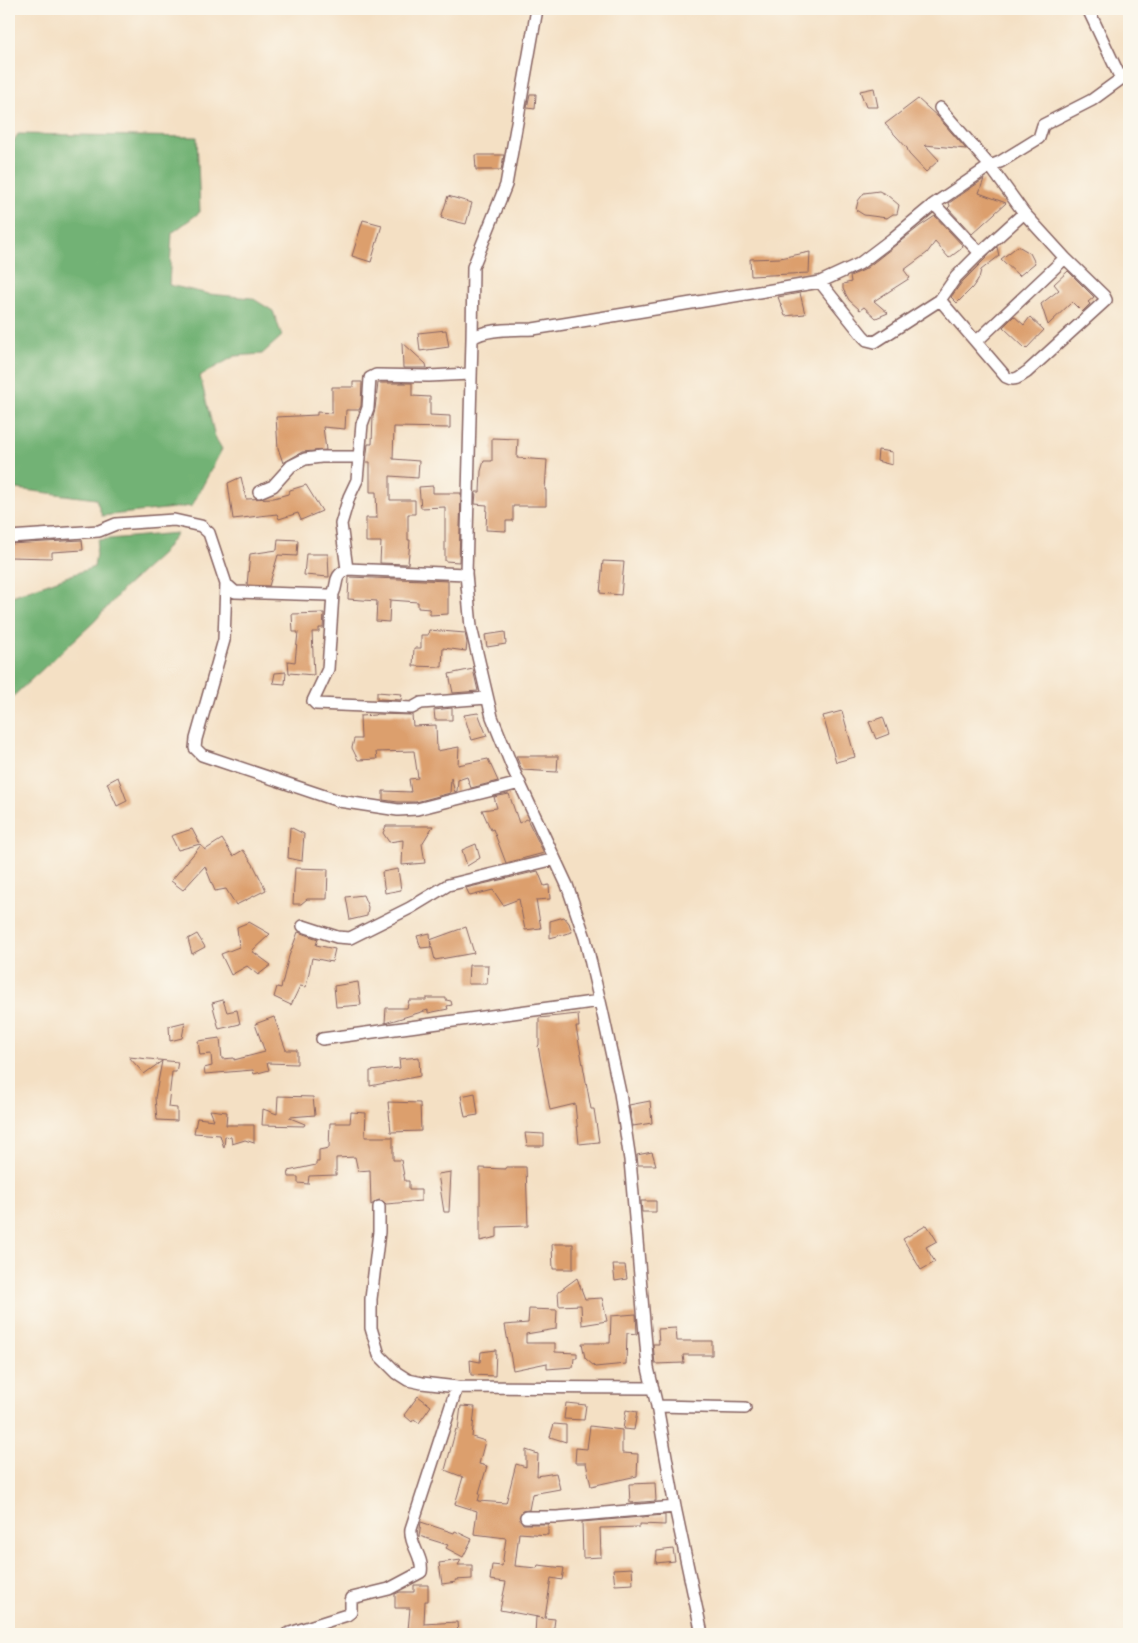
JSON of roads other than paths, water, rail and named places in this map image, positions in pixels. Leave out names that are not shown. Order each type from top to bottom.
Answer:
[{"type":"street","points":[[537,9],[506,185],[473,267],[466,574],[471,628],[492,717],[567,885],[585,938],[600,1001],[620,1094],[630,1160],[648,1368],[702,1634]]},
{"type":"street","points":[[472,339],[476,335],[486,332],[533,329],[820,282],[859,264],[934,204],[990,166],[1000,162],[1038,138],[1043,124],[1092,100],[1125,76],[1088,9]]},
{"type":"street","points":[[940,108],[990,166],[1024,214],[1106,300],[1017,379],[1011,380],[1006,377],[940,300]]},
{"type":"street","points":[[934,204],[980,252]]},
{"type":"street","points":[[820,282],[863,336],[867,340],[875,342],[940,300],[956,277],[980,252],[1024,214]]},
{"type":"street","points":[[976,342],[1065,258]]},
{"type":"street","points":[[347,569],[341,524],[348,498],[357,480],[362,424],[368,408],[369,384],[372,376],[470,374]]},
{"type":"street","points":[[259,492],[273,486],[291,466],[305,459],[358,457]]},
{"type":"street","points":[[9,537],[99,531],[116,524],[174,520],[201,526],[209,533],[226,584],[223,645],[196,740],[196,748],[202,755],[339,801],[398,810],[417,809],[520,783]]},
{"type":"street","points":[[466,574],[347,569],[340,573],[336,578],[335,589],[332,594],[328,665],[314,701],[316,704],[412,708],[421,703],[487,698]]},
{"type":"street","points":[[226,584],[234,592],[294,595],[332,594]]},
{"type":"street","points":[[303,926],[337,937],[350,938],[410,908],[448,885],[555,859]]},
{"type":"street","points":[[322,1039],[600,1001]]},
{"type":"street","points":[[379,1207],[379,1232],[371,1299],[371,1328],[379,1354],[397,1373],[408,1380],[457,1387],[653,1388]]},
{"type":"street","points":[[286,1634],[347,1615],[351,1612],[351,1601],[354,1597],[393,1587],[421,1572],[421,1566],[411,1538],[411,1529],[457,1387]]},
{"type":"street","points":[[656,1406],[745,1408]]},
{"type":"street","points":[[526,1517],[557,1517],[675,1507]]}]
